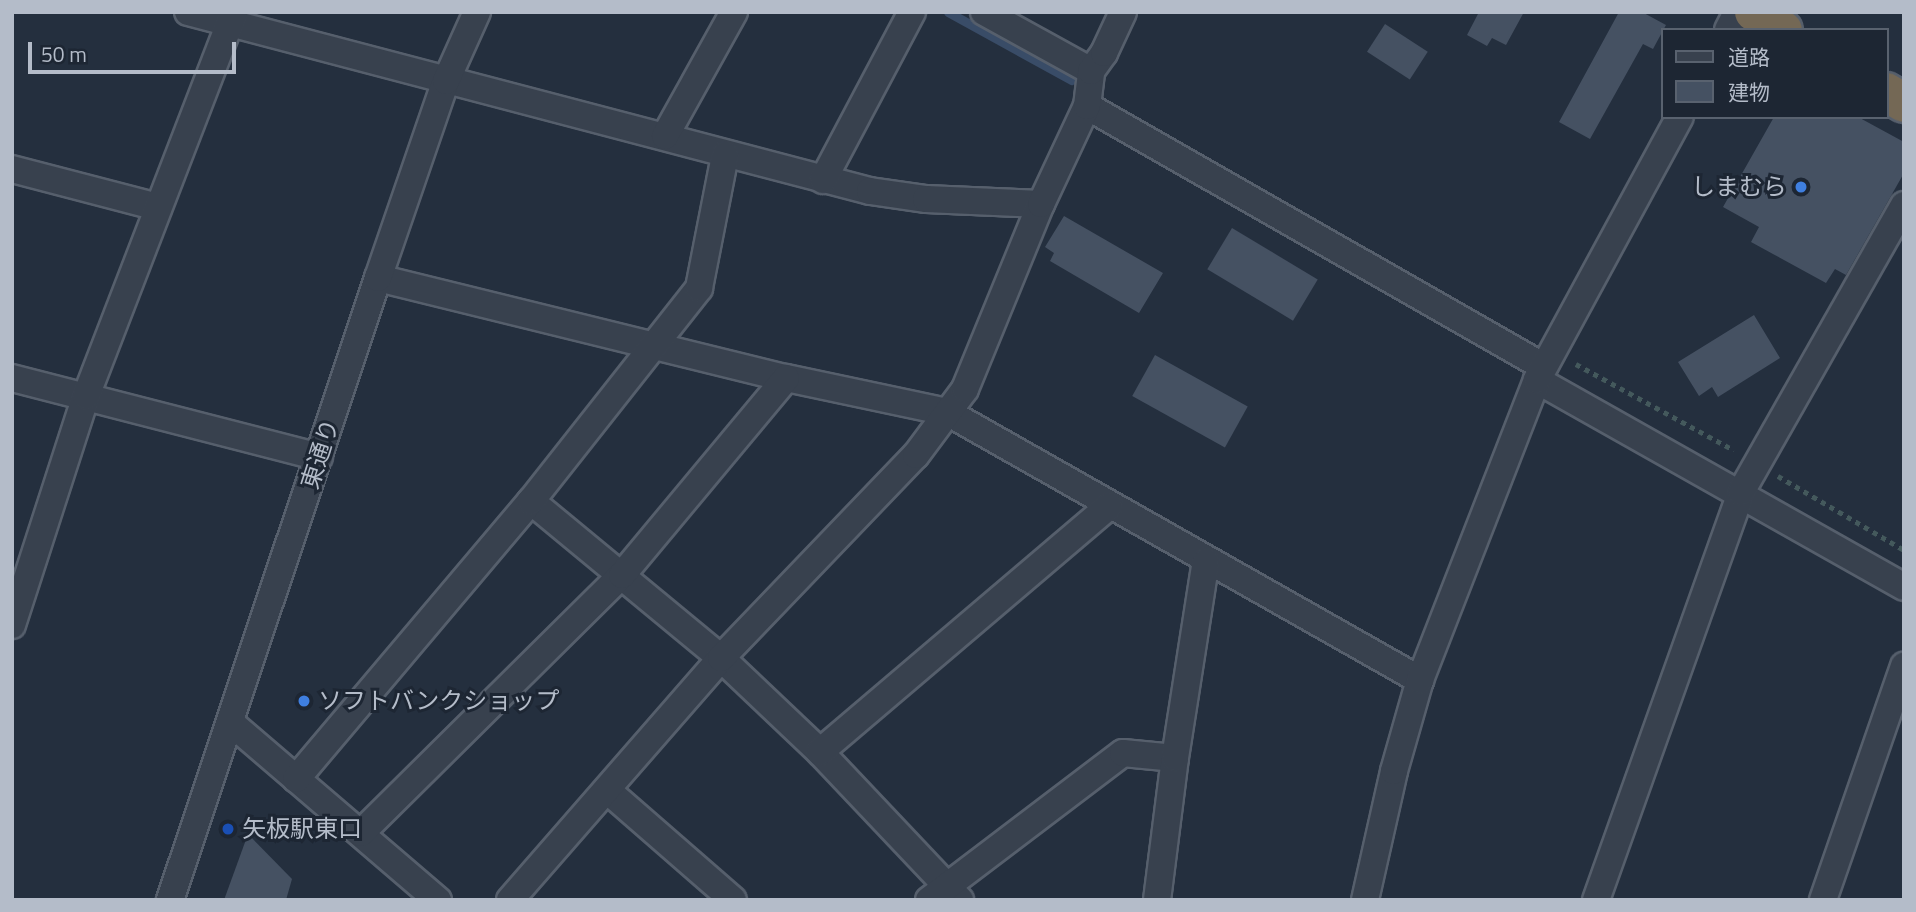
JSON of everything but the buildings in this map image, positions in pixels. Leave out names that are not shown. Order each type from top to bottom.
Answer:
[{"type":"highway","points":[[1754,12],[1780,28]]},
{"type":"street","points":[[187,12],[232,18],[446,81],[664,136],[823,180],[926,199],[1041,204]]},
{"type":"street","name":"東通り","points":[[170,900],[446,81],[477,12]]},
{"type":"street","points":[[664,136],[734,12]]},
{"type":"street","points":[[823,180],[912,12]]},
{"type":"street","points":[[984,12],[1091,71]]},
{"type":"street","points":[[510,900],[721,658],[916,455],[965,389],[1041,204],[1087,106],[1091,71],[1104,53],[1123,12]]},
{"type":"street","points":[[1729,28],[1737,12]]},
{"type":"street","points":[[14,612],[86,397],[232,18]]},
{"type":"street","points":[[1087,106],[1904,587]]},
{"type":"street","points":[[1365,900],[1394,771],[1420,680],[1541,373],[1679,119]]},
{"type":"street","points":[[296,779],[531,501],[699,288],[725,155]]},
{"type":"street","points":[[12,169],[158,207]]},
{"type":"street","points":[[1596,900],[1741,492],[1904,205]]},
{"type":"street","points":[[378,278],[786,378],[947,412],[1420,680]]},
{"type":"street","points":[[12,377],[319,457]]},
{"type":"street","points":[[361,834],[622,575],[786,378]]},
{"type":"street","points":[[531,501],[721,658],[820,752],[945,895],[1124,753],[1175,758]]},
{"type":"street","points":[[820,752],[1109,506]]},
{"type":"street","points":[[1157,900],[1175,758],[1206,561]]},
{"type":"street","points":[[1823,900],[1904,666]]},
{"type":"street","points":[[230,722],[438,900]]},
{"type":"street","points":[[607,790],[733,900]]},
{"type":"waterway","points":[[948,12],[1071,80]]},
{"type":"place","name":"しまむら","points":[[1801,187]]},
{"type":"place","name":"ソフトバンクショップ","points":[[304,701]]},
{"type":"place","name":"矢板駅東口","points":[[228,829]]}]
